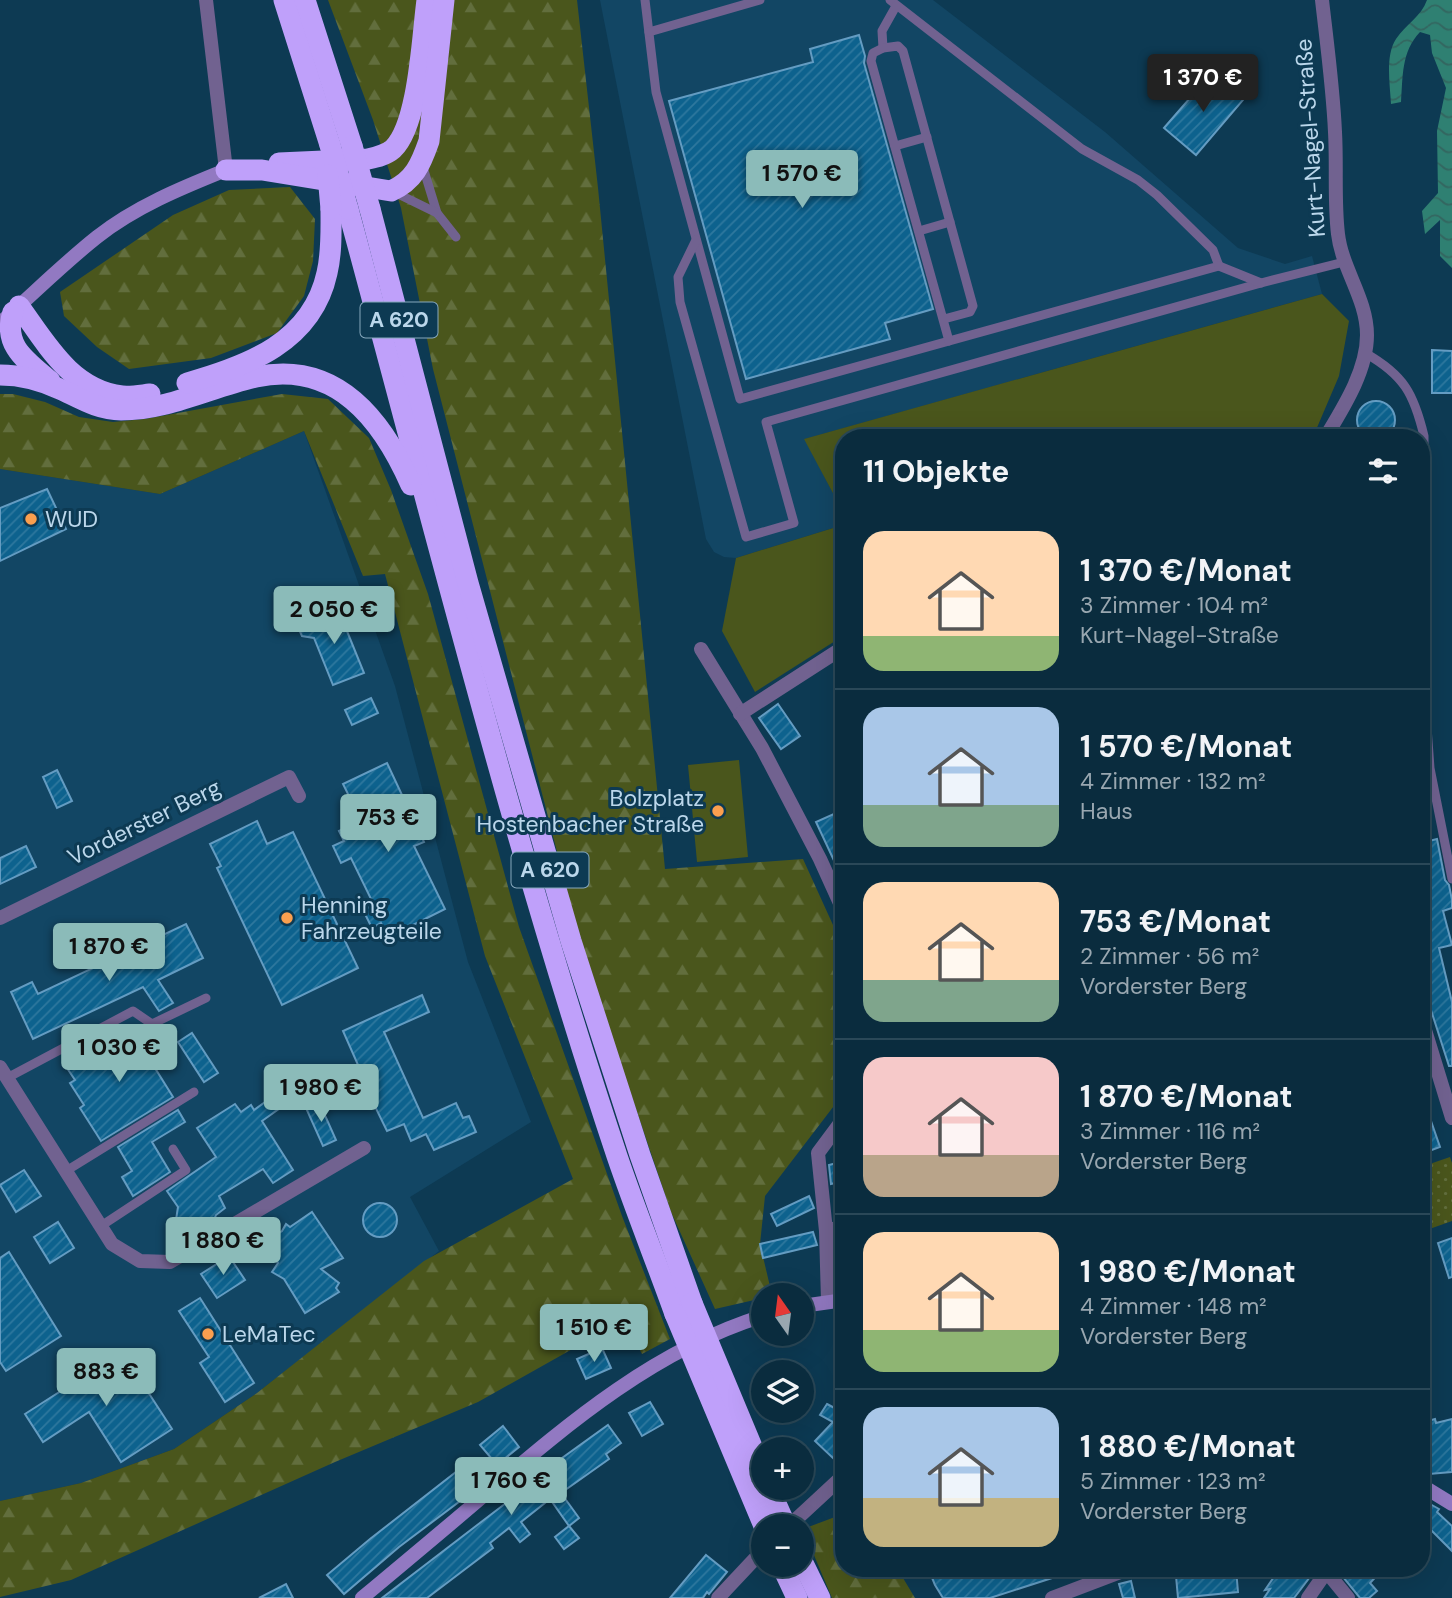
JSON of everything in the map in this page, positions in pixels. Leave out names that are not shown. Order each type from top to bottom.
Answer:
[{"type":"highway","points":[[11,314],[72,374],[95,389],[123,396],[150,394],[249,363],[279,346],[301,327],[317,301],[327,274],[331,242],[340,209],[316,97],[284,0]]},
{"type":"highway","name":"A 620","points":[[308,0],[370,209],[468,583],[571,942],[640,1155],[684,1308],[760,1514]]},
{"type":"highway","points":[[226,170],[260,163],[368,159],[382,156],[393,148],[404,133],[410,116],[427,0]]},
{"type":"highway","points":[[226,170],[262,170],[391,191],[414,176],[422,163],[429,141],[444,0]]},
{"type":"highway","name":"A 620","points":[[340,209],[547,933],[618,1160],[684,1308],[751,1448]]},
{"type":"highway","points":[[11,314],[9,332],[15,345],[26,360],[60,389]]},
{"type":"highway","points":[[0,375],[26,378],[60,389],[89,404],[120,410],[154,407],[256,377],[289,374],[320,380],[345,393],[367,411],[386,434],[401,461],[443,564]]},
{"type":"highway","points":[[792,1577],[797,1598]]},
{"type":"highway","points":[[799,1577],[820,1598]]},
{"type":"street","points":[[11,314],[97,237],[180,188],[226,170],[206,0]]},
{"type":"street","name":"Kurt-Nagel-Straße","points":[[1322,0],[1334,105],[1338,234],[1344,262],[1362,302],[1367,335],[1365,353]]},
{"type":"street","points":[[1330,429],[1355,383],[1365,353]]},
{"type":"street","points":[[701,649],[762,748],[835,892]]},
{"type":"street","points":[[740,714],[835,654]]},
{"type":"street","name":"Vorderster Berg","points":[[0,918],[289,777],[299,796]]},
{"type":"street","points":[[1430,1046],[1452,1118]]},
{"type":"street","points":[[3,1072],[112,1244],[140,1262],[170,1262],[364,1148]]},
{"type":"street","points":[[828,1301],[826,1231],[818,1153],[835,1130]]},
{"type":"street","points":[[826,1231],[835,1228]]},
{"type":"street","points":[[814,1304],[835,1301]]},
{"type":"street","points":[[362,1598],[589,1410],[651,1368],[733,1325],[751,1319]]},
{"type":"street","points":[[801,1514],[835,1483]]},
{"type":"street","points":[[1430,1489],[1449,1498]]},
{"type":"street","points":[[718,1598],[751,1563]]},
{"type":"street","points":[[1052,1598],[1107,1577]]},
{"type":"street","points":[[1308,1598],[1320,1577]]},
{"type":"street","points":[[1331,1577],[1348,1598]]},
{"type":"lane","points":[[645,0],[656,92],[740,399],[1219,266],[1261,283]]},
{"type":"lane","points":[[649,32],[760,0]]},
{"type":"lane","points":[[883,48],[882,31],[893,3],[1082,149],[1138,180],[1157,195],[1213,250],[1219,266]]},
{"type":"lane","points":[[944,319],[970,312],[973,306],[903,51],[898,46],[883,48],[873,53],[871,61],[949,341]]},
{"type":"lane","points":[[895,146],[927,137]]},
{"type":"lane","points":[[422,163],[437,214],[456,237]]},
{"type":"lane","points":[[391,191],[437,214]]},
{"type":"lane","points":[[919,231],[950,222]]},
{"type":"lane","points":[[696,240],[678,277],[680,302],[747,537],[794,523],[765,422],[1344,262]]},
{"type":"lane","points":[[1365,353],[1383,363],[1404,382],[1419,414],[1422,429]]},
{"type":"lane","points":[[1430,768],[1452,879]]},
{"type":"lane","points":[[3,1072],[133,1012],[152,1024],[206,998]]},
{"type":"lane","points":[[66,1171],[194,1092]]},
{"type":"lane","points":[[101,1226],[186,1170],[173,1149]]},
{"type":"shaded area","points":[[600,0],[933,0],[1105,132],[1238,248],[1285,264],[1312,256],[1322,294],[805,439],[835,497],[835,527],[736,558],[724,557],[714,552],[706,539]]},
{"type":"shaded area","points":[[304,431],[395,686],[468,962],[531,1122],[410,1197],[439,1251],[257,1393],[174,1449],[81,1483],[0,1501],[0,469],[160,494]]},
{"type":"green space","points":[[328,0],[577,0],[665,869],[803,859],[835,929],[835,1104],[765,1196],[760,1244],[769,1283],[751,1283],[751,1301],[715,1309],[671,1212],[583,953],[433,369],[401,208],[373,120]]},
{"type":"green space","points":[[290,187],[315,219],[313,261],[304,296],[277,333],[211,358],[129,369],[97,347],[64,316],[60,292],[173,215],[229,190]]},
{"type":"green space","points":[[1322,294],[1349,321],[1339,376],[1316,429],[840,429]]},
{"type":"green space","points":[[0,394],[13,394],[45,402],[79,417],[113,422],[145,419],[282,394],[328,399],[369,438],[391,490],[428,594],[519,927],[622,1216],[670,1339],[642,1354],[624,1320],[478,1402],[335,1462],[71,1580],[0,1597],[0,1501],[81,1483],[174,1449],[257,1393],[424,1261],[573,1179],[485,956],[385,574],[363,576],[304,431],[160,494],[0,469]]},
{"type":"green space","points":[[835,430],[835,497],[804,439]]},
{"type":"green space","points":[[835,527],[835,641],[755,692],[722,631],[736,558]]},
{"type":"green space","name":"Bolzplatz Hostenbacher Straße","points":[[739,760],[748,857],[697,862],[688,765]]},
{"type":"green space","points":[[1450,1157],[1452,1163],[1452,1221],[1430,1229],[1430,1164]]},
{"type":"green space","points":[[835,1517],[835,1577],[902,1577],[915,1598],[832,1598],[814,1555],[814,1525]]},
{"type":"water","points":[[1427,0],[1452,0],[1452,268],[1440,256],[1440,220],[1425,234],[1422,211],[1438,193],[1437,131],[1446,88],[1432,53],[1430,35],[1420,32],[1409,48],[1404,65],[1401,102],[1391,104],[1390,54],[1396,39],[1421,11]]},
{"type":"building","points":[[859,35],[865,56],[864,63],[933,309],[885,323],[890,339],[746,379],[669,101],[813,62],[810,49]]},
{"type":"building","points":[[1211,74],[1243,100],[1196,155],[1164,128]]},
{"type":"building","points":[[1432,350],[1452,351],[1452,393],[1432,393]]},
{"type":"building","points":[[1369,402],[1383,402],[1390,406],[1394,413],[1393,429],[1358,427],[1358,413],[1362,406]]},
{"type":"building","name":"WUD","points":[[47,489],[66,529],[0,561],[0,508]]},
{"type":"building","points":[[338,609],[364,673],[333,685],[314,638],[302,636],[297,625]]},
{"type":"building","points":[[371,698],[378,713],[352,725],[345,710]]},
{"type":"building","points":[[778,704],[800,736],[781,749],[759,718]]},
{"type":"building","points":[[387,763],[424,842],[414,846],[445,909],[389,937],[381,923],[372,928],[363,910],[374,905],[351,858],[341,863],[333,846],[344,841],[339,831],[361,820],[343,784]]},
{"type":"building","points":[[57,770],[72,801],[57,808],[43,777]]},
{"type":"building","points":[[835,813],[835,863],[816,822]]},
{"type":"building","name":"Henning Fahrzeugteile","points":[[257,821],[267,844],[293,832],[358,968],[282,1005],[217,868],[221,866],[210,844]]},
{"type":"building","points":[[1437,839],[1452,900],[1452,908],[1443,911],[1452,945],[1439,948],[1452,1002],[1452,1066],[1449,1066],[1430,1007],[1430,841]]},
{"type":"building","points":[[26,846],[36,867],[0,884],[0,858]]},
{"type":"building","points":[[186,924],[203,958],[158,980],[173,1003],[159,1011],[143,987],[33,1039],[11,992],[32,982],[38,994]]},
{"type":"building","points":[[422,995],[429,1012],[384,1032],[423,1118],[456,1103],[463,1118],[469,1116],[476,1132],[434,1150],[426,1134],[411,1141],[404,1124],[387,1131],[364,1084],[366,1083],[343,1031]]},
{"type":"building","points":[[128,1030],[139,1048],[155,1038],[164,1052],[150,1060],[173,1097],[101,1141],[80,1108],[84,1105],[70,1083],[75,1080],[67,1068]]},
{"type":"building","points":[[192,1033],[218,1073],[204,1082],[178,1042]]},
{"type":"building","points":[[275,1095],[283,1106],[262,1121],[293,1170],[273,1183],[263,1169],[219,1196],[225,1208],[216,1215],[212,1225],[201,1223],[192,1232],[186,1219],[176,1220],[178,1207],[167,1191],[216,1157],[197,1128],[235,1104],[241,1112],[251,1105],[254,1110]]},
{"type":"building","points":[[319,1102],[336,1140],[323,1146],[306,1108]]},
{"type":"building","points":[[178,1110],[185,1122],[152,1142],[170,1172],[133,1196],[122,1177],[132,1171],[118,1147]]},
{"type":"building","points":[[1430,1118],[1440,1147],[1430,1151]]},
{"type":"building","points":[[835,1163],[835,1183],[831,1184],[829,1165]]},
{"type":"building","points":[[24,1170],[41,1196],[16,1212],[0,1185]]},
{"type":"building","points":[[809,1196],[814,1208],[777,1226],[771,1214]]},
{"type":"building","points":[[380,1203],[392,1208],[397,1220],[392,1232],[380,1237],[368,1232],[363,1220],[368,1208]]},
{"type":"building","points":[[312,1212],[343,1258],[321,1269],[339,1283],[336,1288],[339,1292],[305,1313],[284,1279],[272,1272],[278,1263],[266,1241],[282,1231],[286,1224],[290,1227]]},
{"type":"building","points":[[58,1222],[74,1248],[50,1263],[34,1237]]},
{"type":"building","points":[[813,1232],[817,1245],[763,1258],[760,1244]]},
{"type":"building","points":[[1452,1238],[1452,1277],[1449,1278],[1438,1243]]},
{"type":"building","points":[[9,1252],[61,1336],[6,1371],[0,1362],[0,1258]]},
{"type":"building","points":[[229,1256],[245,1280],[217,1298],[201,1274]]},
{"type":"building","name":"LeMaTec","points":[[200,1298],[254,1383],[225,1402],[200,1363],[209,1357],[179,1311]]},
{"type":"building","points":[[602,1348],[611,1368],[586,1379],[577,1359]]},
{"type":"building","points":[[122,1352],[172,1429],[121,1462],[89,1412],[43,1442],[25,1414]]},
{"type":"building","points":[[650,1402],[663,1424],[642,1436],[629,1413]]},
{"type":"building","points":[[827,1404],[835,1408],[835,1460],[815,1441],[833,1422],[820,1415]]},
{"type":"building","points":[[1435,1419],[1436,1423],[1452,1419],[1452,1472],[1430,1474],[1430,1420]]},
{"type":"building","points":[[608,1425],[621,1443],[606,1454],[609,1459],[561,1493],[579,1518],[569,1526],[550,1499],[521,1522],[530,1534],[520,1542],[509,1528],[490,1543],[493,1548],[427,1598],[382,1598],[537,1476]]},
{"type":"building","points":[[503,1426],[519,1447],[497,1465],[480,1445]]},
{"type":"building","points":[[456,1472],[472,1492],[399,1547],[344,1594],[327,1575]]},
{"type":"building","points":[[1430,1504],[1439,1509],[1437,1512],[1452,1526],[1452,1551],[1430,1529]]},
{"type":"building","points":[[569,1526],[579,1538],[564,1549],[555,1537]]},
{"type":"building","points":[[706,1555],[727,1572],[709,1594],[707,1592],[703,1598],[670,1598]]},
{"type":"building","points":[[932,1577],[1055,1577],[990,1598],[943,1598]]},
{"type":"building","points":[[1176,1577],[1237,1577],[1238,1592],[1178,1598]]},
{"type":"building","points":[[1274,1577],[1310,1577],[1294,1598],[1264,1598],[1270,1589],[1265,1590]]},
{"type":"building","points":[[1343,1577],[1376,1577],[1370,1583],[1377,1591],[1369,1598],[1360,1598]]},
{"type":"building","points":[[1131,1581],[1135,1598],[1123,1598],[1119,1584]]},
{"type":"building","points":[[286,1584],[293,1598],[259,1598]]},
{"type":"place","name":"WUD","points":[[31,519]]},
{"type":"place","name":"Bolzplatz Hostenbacher Straße","points":[[718,811]]},
{"type":"place","name":"Henning Fahrzeugteile","points":[[287,918]]},
{"type":"place","name":"LeMaTec","points":[[208,1334]]}]
